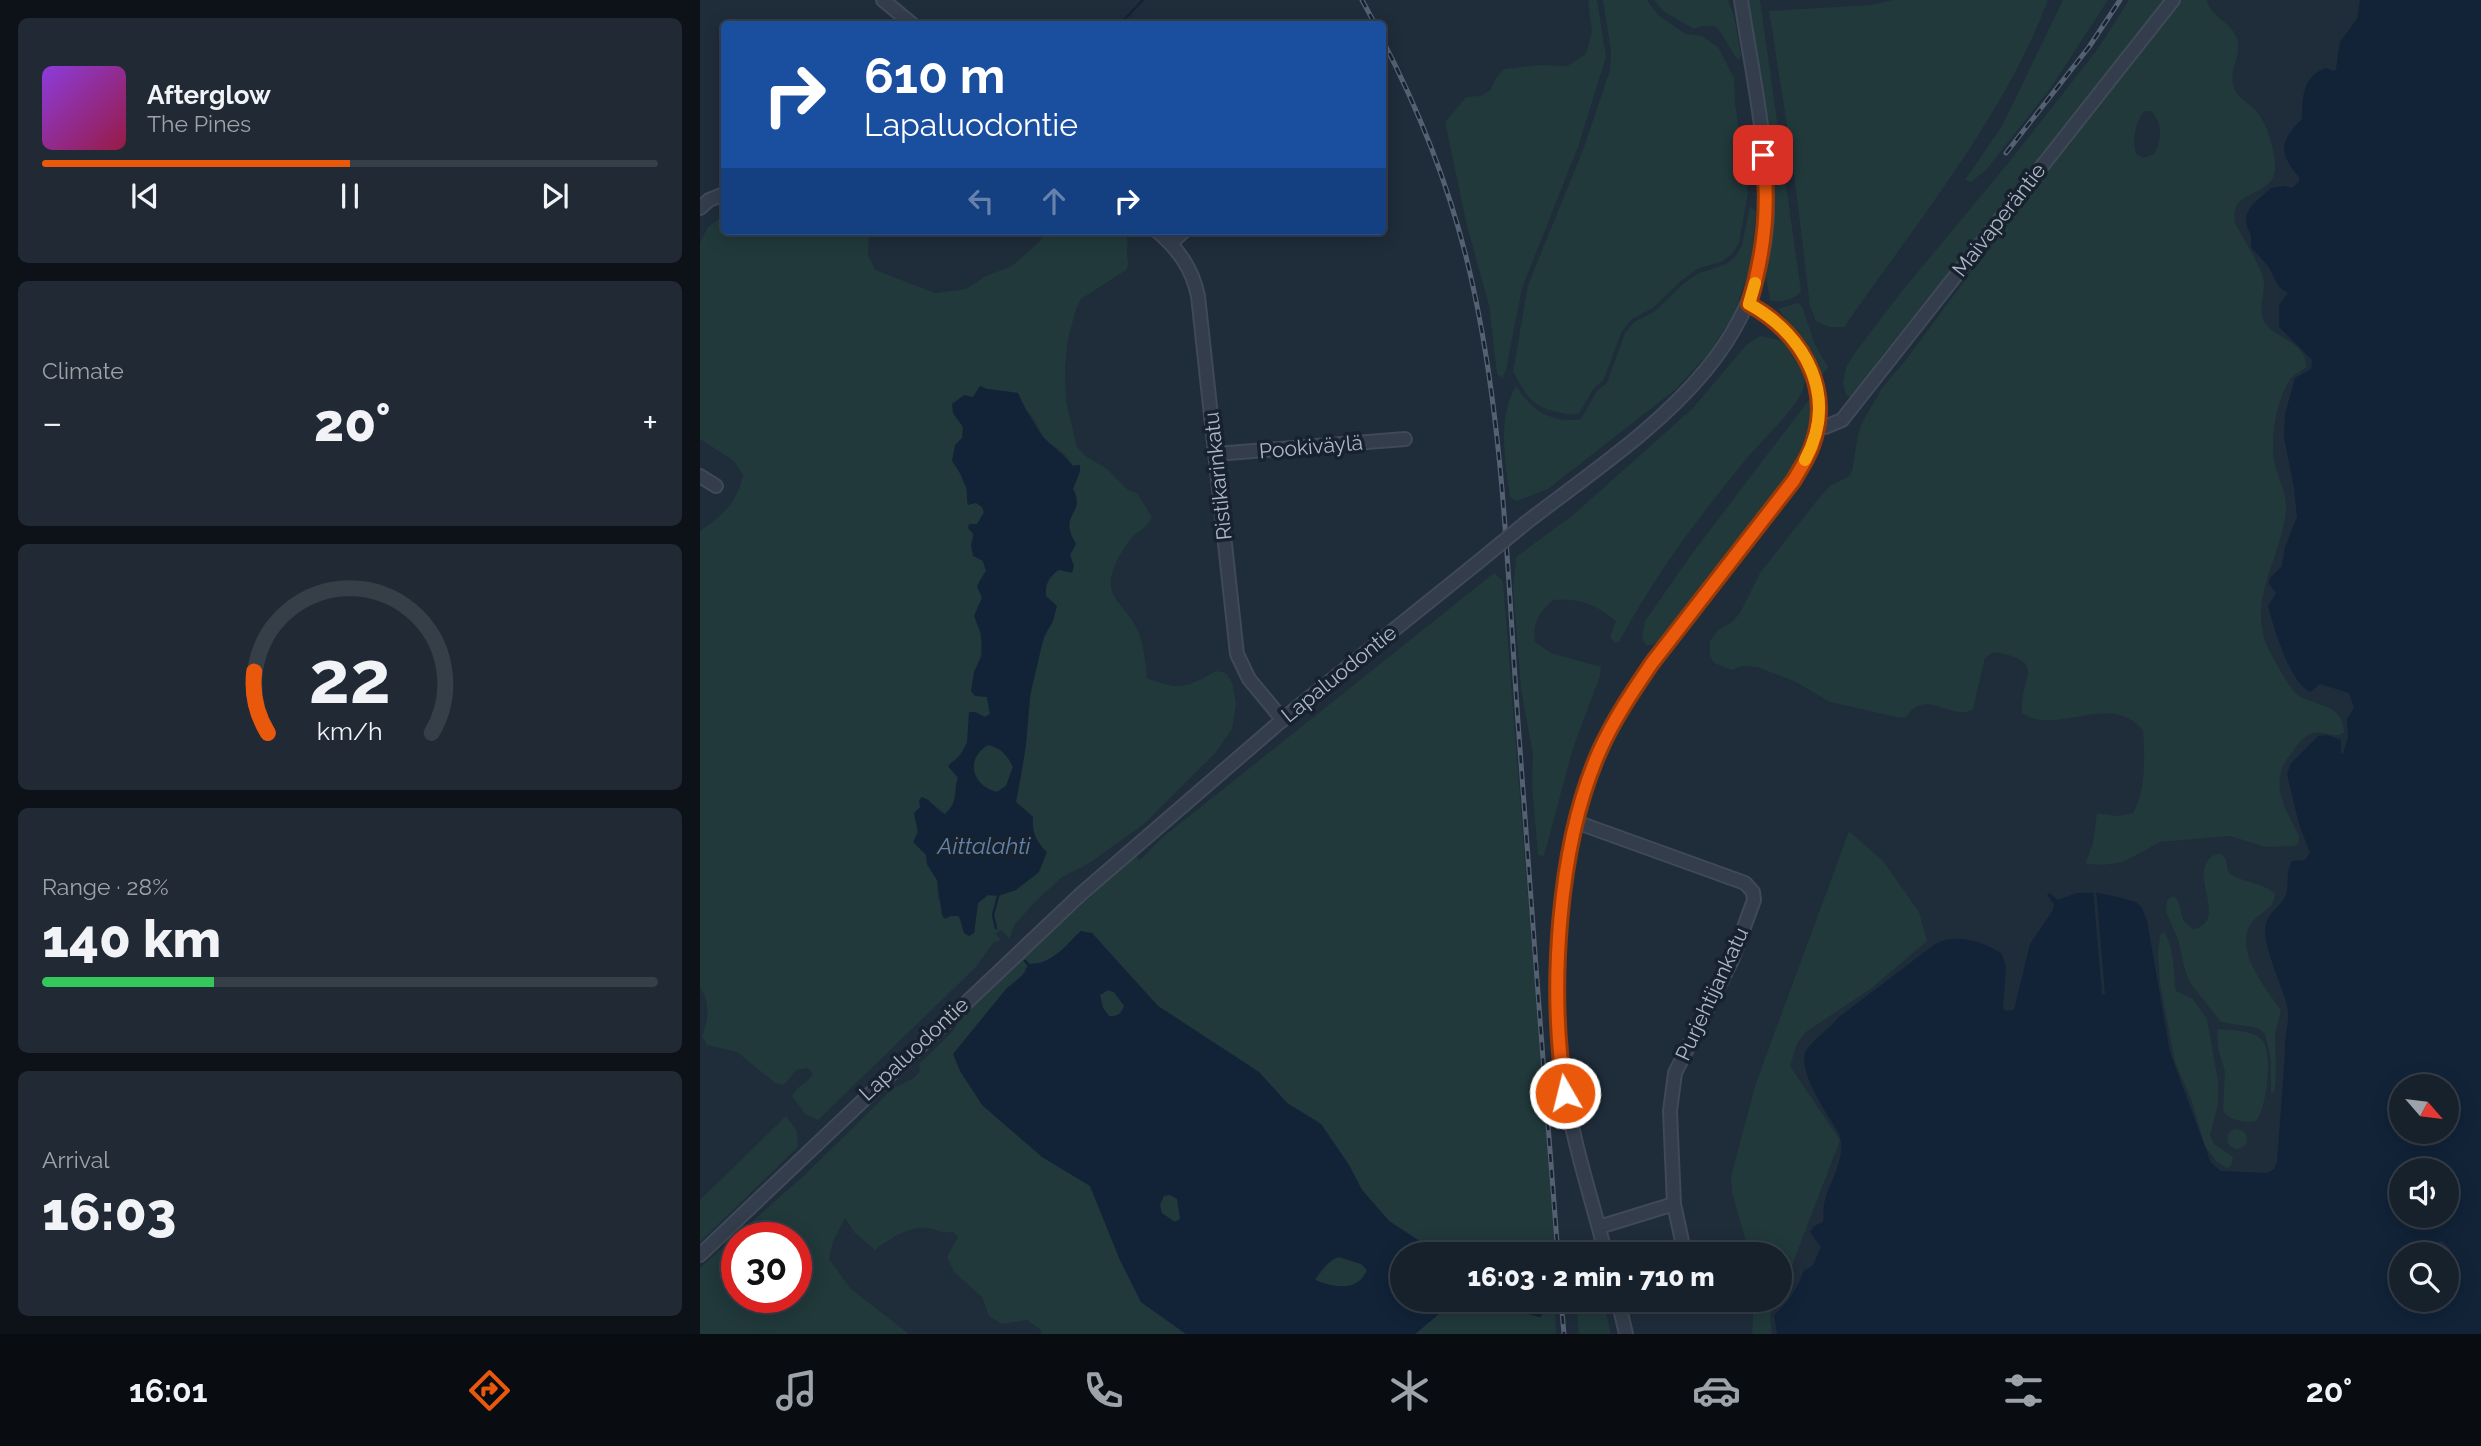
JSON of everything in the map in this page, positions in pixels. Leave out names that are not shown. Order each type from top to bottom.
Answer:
[{"type":"street","points":[[883,0],[908,21]]},
{"type":"street","name":"Lapaluodontie","points":[[700,1255],[1071,903],[1283,720],[1646,429],[1715,361],[1749,304],[1761,257],[1767,203],[1758,112],[1741,0]]},
{"type":"street","name":"Maivaperäntie","points":[[1817,427],[1825,428],[1842,420],[2173,0]]},
{"type":"street","points":[[700,208],[709,200],[721,195]]},
{"type":"street","name":"Ristikarinkatu","points":[[1162,235],[1185,260],[1195,281],[1237,654],[1249,679],[1283,720]]},
{"type":"street","points":[[1171,243],[1180,235]]},
{"type":"street","points":[[1603,1242],[1565,1093],[1558,1034],[1559,938],[1576,822],[1589,778],[1615,721],[1652,663],[1794,480],[1812,447],[1819,407],[1816,384],[1801,351],[1776,321],[1749,304]]},
{"type":"street","name":"Pookiväylä","points":[[1216,454],[1405,439]]},
{"type":"street","points":[[700,476],[716,486]]},
{"type":"street","name":"Purjehtijankatu","points":[[1576,822],[1745,883],[1754,896],[1735,953],[1675,1073],[1670,1111],[1674,1204],[1682,1242]]},
{"type":"street","points":[[1599,1227],[1674,1204]]},
{"type":"street","points":[[1621,1312],[1626,1334]]},
{"type":"green space","points":[[1588,0],[1597,0],[1606,57],[1578,147],[1522,288],[1506,370],[1502,378],[1497,374],[1489,305],[1467,226],[1445,122],[1466,97],[1480,96],[1490,91],[1504,69],[1538,65],[1567,66],[1586,54],[1592,32]]},
{"type":"green space","points":[[1603,0],[1647,0],[1658,15],[1686,34],[1702,36],[1718,47],[1734,78],[1735,104],[1748,192],[1739,243],[1733,253],[1723,261],[1697,269],[1653,308],[1632,319],[1622,331],[1603,381],[1594,388],[1579,414],[1568,414],[1548,410],[1534,403],[1513,372],[1528,285],[1583,150],[1610,70],[1611,52]]},
{"type":"green space","points":[[1654,0],[1728,0],[1734,16],[1741,55],[1739,61],[1715,26],[1694,29],[1663,11]]},
{"type":"green space","points":[[1747,0],[1760,0],[1801,291],[1782,301],[1770,300],[1765,272],[1774,232],[1774,191]]},
{"type":"green space","points":[[1893,0],[2048,0],[2008,86],[1956,169],[1844,327],[1829,327],[1816,321],[1810,306],[1792,157],[1769,11],[1870,5]]},
{"type":"green space","points":[[2063,0],[2108,0],[2050,89],[1987,169],[1971,182],[1965,180],[2002,126]]},
{"type":"green space","points":[[2129,0],[2167,0],[1880,358],[1853,398],[1846,395],[1843,382],[1846,367],[1857,350],[2097,50]]},
{"type":"green space","points":[[2181,0],[2207,0],[2212,10],[2236,36],[2238,54],[2233,84],[2237,93],[2257,112],[2264,123],[2275,163],[2274,175],[2269,183],[2238,203],[2235,223],[2263,277],[2261,310],[2264,321],[2301,351],[2306,367],[2292,378],[2285,389],[2275,423],[2274,459],[2286,510],[2263,597],[2263,632],[2269,650],[2294,692],[2334,711],[2339,716],[2344,732],[2337,735],[2317,732],[2310,734],[2299,743],[2285,762],[2281,773],[2281,794],[2299,836],[2299,843],[2294,846],[2265,847],[2230,836],[2160,842],[2123,862],[2087,864],[2097,813],[2118,816],[2133,813],[2137,804],[2144,773],[2143,731],[2131,719],[2116,714],[2051,720],[2035,719],[2022,713],[2027,666],[2011,656],[1994,652],[1985,658],[1973,709],[1958,712],[1927,704],[1920,705],[1901,718],[1830,702],[1796,682],[1757,667],[1742,666],[1732,670],[1714,663],[1710,656],[1710,641],[1718,630],[1732,622],[1740,613],[1760,573],[1819,498],[1830,486],[1852,472],[1858,434],[1882,388],[1905,361],[2057,156]],"holes":[[[2144,111],[2151,111],[2158,121],[2160,138],[2154,154],[2143,158],[2136,154],[2135,132]]]},
{"type":"green space","points":[[1750,206],[1756,212],[1751,266],[1733,316],[1709,353],[1676,389],[1548,489],[1516,501],[1510,497],[1504,426],[1510,398],[1516,386],[1535,408],[1543,413],[1560,419],[1581,419],[1597,391],[1607,383],[1625,333],[1634,322],[1654,312],[1697,274],[1726,264],[1736,256],[1742,245]]},
{"type":"green space","points":[[721,217],[721,235],[869,235],[868,255],[875,270],[935,293],[966,289],[986,276],[1012,266],[1044,235],[1126,235],[1128,242],[1126,270],[1081,299],[1076,309],[1068,339],[1066,401],[1077,447],[1088,458],[1106,468],[1128,490],[1137,493],[1152,517],[1122,551],[1111,583],[1115,597],[1138,631],[1144,650],[1147,678],[1167,685],[1183,686],[1216,671],[1226,673],[1232,682],[1236,704],[1232,729],[1216,752],[1144,824],[1088,864],[1062,877],[1015,924],[1009,939],[1002,930],[995,934],[1001,940],[993,943],[976,967],[818,1120],[805,1114],[792,1096],[813,1073],[807,1068],[796,1070],[784,1085],[775,1083],[737,1052],[707,1045],[702,1036],[707,1012],[706,1000],[700,988],[700,531],[728,508],[743,475],[734,461],[700,439],[700,243],[708,227]],"holes":[[[980,386],[1018,393],[1025,410],[1032,416],[1044,438],[1064,454],[1073,466],[1079,465],[1068,531],[1076,544],[1046,589],[1053,621],[1036,665],[1016,802],[1033,817],[1032,830],[1037,841],[1039,872],[1009,892],[988,895],[978,903],[974,933],[963,926],[959,916],[951,916],[938,898],[937,880],[915,837],[927,799],[945,814],[954,803],[958,778],[950,763],[965,747],[975,712],[985,717],[990,714],[987,697],[980,695],[974,672],[982,644],[974,616],[982,598],[979,581],[986,571],[983,561],[971,546],[973,532],[984,513],[982,507],[967,495],[962,480],[963,427],[953,413],[973,397]]]},
{"type":"green space","points":[[1798,303],[1802,306],[1815,345],[1828,367],[1821,377],[1799,335],[1778,309]]},
{"type":"green space","points":[[1760,336],[1779,340],[1793,352],[1805,381],[1800,395],[1695,524],[1647,593],[1619,642],[1614,642],[1610,637],[1616,621],[1586,603],[1553,600],[1538,619],[1535,642],[1551,653],[1601,667],[1573,748],[1544,856],[1538,855],[1532,786],[1533,754],[1521,690],[1513,588],[1516,557],[1573,515],[1693,408],[1746,345]]},
{"type":"green space","points":[[1811,397],[1808,431],[1797,463],[1667,633],[1653,645],[1646,645],[1642,639],[1645,621],[1691,555]]},
{"type":"green space","points":[[1494,573],[1503,581],[1555,1242],[1421,1242],[1389,1221],[1362,1190],[1349,1165],[1321,1124],[1287,1103],[1259,1072],[1158,1006],[1127,972],[1081,931],[1051,958],[1028,964],[1020,979],[1006,989],[960,1071],[971,1086],[1090,1186],[1120,1260],[1141,1302],[1186,1334],[1041,1334],[1041,1330],[1027,1320],[1002,1324],[989,1316],[982,1297],[954,1272],[947,1257],[958,1237],[953,1232],[913,1229],[892,1238],[875,1250],[854,1232],[845,1218],[833,1241],[829,1259],[851,1289],[909,1334],[700,1334],[700,1268],[721,1249],[721,1313],[812,1313],[812,1222],[752,1222],[810,1170],[893,1088],[914,1078],[920,1071],[919,1064],[951,1033],[964,1013],[1136,855],[1139,861],[1163,837]]},
{"type":"green space","points":[[988,745],[1003,752],[1013,767],[1006,786],[997,792],[981,784],[974,772],[976,757]]},
{"type":"green space","points":[[1849,831],[1884,862],[1919,912],[1927,941],[1872,988],[1806,1032],[1797,1044],[1790,1066],[1840,1140],[1792,1266],[1792,1242],[1746,1242],[1732,1193],[1731,1176],[1756,1083]]},
{"type":"green space","points":[[2220,853],[2226,859],[2228,872],[2265,887],[2275,894],[2271,905],[2248,928],[2246,940],[2252,965],[2281,1010],[2275,1034],[2274,1092],[2271,1092],[2271,1060],[2265,1034],[2258,1028],[2221,1022],[2191,984],[2178,939],[2166,912],[2167,900],[2174,896],[2188,925],[2194,929],[2203,925],[2209,912],[2204,868],[2212,856]]},
{"type":"green space","points":[[2164,932],[2172,953],[2176,991],[2193,999],[2207,1019],[2218,1081],[2218,1104],[2210,1135],[2214,1144],[2233,1157],[2231,1166],[2227,1168],[2216,1161],[2205,1146],[2191,1099],[2175,1062],[2160,983],[2158,954],[2160,935]]},
{"type":"green space","points":[[1108,990],[1114,992],[1125,1006],[1117,1015],[1109,1016],[1103,1008],[1100,995]]},
{"type":"green space","points":[[2217,1029],[2252,1034],[2261,1039],[2265,1046],[2268,1080],[2256,1121],[2238,1120],[2223,1111],[2225,1072],[2218,1048]]},
{"type":"green space","points":[[786,1116],[797,1131],[798,1147],[700,1242],[700,1200]]},
{"type":"green space","points":[[2237,1129],[2244,1132],[2247,1139],[2244,1146],[2237,1149],[2230,1146],[2227,1139],[2230,1132]]},
{"type":"green space","points":[[1156,1185],[1182,1201],[1180,1219],[1175,1222],[1160,1218]]},
{"type":"green space","points":[[1339,1257],[1361,1264],[1367,1270],[1363,1277],[1345,1287],[1315,1280],[1332,1259]]},
{"type":"green space","points":[[1521,1312],[1540,1317],[1541,1312],[1555,1312],[1556,1334],[1415,1334],[1440,1313]]},
{"type":"green space","points":[[1577,1312],[1606,1312],[1611,1334],[1579,1334]]},
{"type":"green space","points":[[1753,1312],[1772,1312],[1772,1334],[1752,1334]]},
{"type":"water","points":[[2360,0],[2481,0],[2481,1334],[1777,1334],[1774,1315],[1777,1312],[1792,1312],[1792,1295],[1803,1272],[1813,1265],[1821,1247],[1810,1232],[1814,1226],[1823,1222],[1826,1197],[1841,1152],[1839,1134],[1821,1104],[1805,1068],[1804,1057],[1807,1049],[1839,1017],[1935,944],[1952,939],[1978,942],[2002,954],[2006,967],[2003,1009],[2014,1010],[2030,944],[2053,910],[2054,904],[2047,895],[2049,893],[2058,900],[2077,893],[2098,893],[2136,902],[2142,908],[2147,921],[2170,1052],[2211,1163],[2221,1171],[2267,1173],[2274,1169],[2277,1162],[2288,1012],[2265,931],[2267,919],[2285,897],[2292,861],[2305,860],[2310,853],[2299,824],[2287,774],[2291,763],[2318,736],[2327,735],[2341,740],[2343,754],[2348,737],[2347,719],[2354,708],[2349,693],[2320,684],[2310,692],[2302,686],[2283,653],[2268,606],[2276,593],[2269,584],[2270,578],[2282,566],[2285,547],[2297,517],[2284,437],[2285,414],[2295,378],[2311,369],[2312,360],[2279,327],[2279,305],[2288,293],[2279,287],[2268,266],[2251,247],[2246,216],[2251,206],[2271,188],[2292,188],[2299,182],[2284,147],[2289,134],[2302,119],[2308,82],[2326,68],[2334,71],[2336,69],[2340,42],[2357,19]]},
{"type":"water","name":"Aittalahti","points":[[980,386],[1018,393],[1044,438],[1073,466],[1080,465],[1080,471],[1073,489],[1077,504],[1069,526],[1076,544],[1070,555],[1074,566],[1072,573],[1059,570],[1047,584],[1046,596],[1057,606],[1053,621],[1044,636],[1030,696],[1026,745],[1016,802],[1033,817],[1035,836],[1047,852],[1039,872],[1016,890],[998,896],[988,895],[978,903],[974,933],[969,936],[964,933],[959,916],[945,919],[942,915],[937,880],[927,864],[926,855],[913,842],[918,833],[914,813],[920,807],[919,800],[922,797],[945,814],[954,801],[958,778],[948,766],[960,756],[967,743],[969,712],[985,717],[990,714],[987,697],[975,696],[971,691],[974,672],[982,656],[981,633],[974,616],[982,598],[977,586],[986,571],[983,561],[973,556],[971,546],[974,535],[968,528],[969,524],[977,524],[984,512],[976,503],[968,505],[967,489],[952,461],[955,445],[962,438],[963,427],[953,413],[952,404],[964,395],[973,397]],"holes":[[[988,745],[1003,753],[1013,767],[1006,786],[997,792],[981,784],[974,771],[976,757]]]},
{"type":"water","points":[[1081,931],[1092,933],[1158,1006],[1259,1072],[1287,1103],[1321,1124],[1349,1165],[1362,1190],[1389,1221],[1421,1242],[1390,1242],[1390,1312],[1442,1312],[1415,1334],[1186,1334],[1141,1302],[1120,1260],[1090,1186],[1042,1157],[982,1105],[960,1071],[953,1054],[1006,989],[1025,973],[1028,964],[1051,958]],"holes":[[[1108,990],[1114,992],[1124,1006],[1120,1013],[1109,1016],[1103,1008],[1100,995]],[[1170,1195],[1177,1199],[1180,1219],[1175,1222],[1162,1213],[1160,1205],[1164,1196]],[[1339,1257],[1361,1264],[1367,1270],[1363,1277],[1358,1282],[1345,1286],[1315,1280],[1325,1266]]]},
{"type":"water","points":[[1521,1312],[1544,1312],[1540,1317]]},
{"type":"pier","points":[[2093,889],[2096,889],[2105,994],[2102,994]]},
{"type":"waterway","points":[[1123,21],[1143,0]]},
{"type":"waterway","points":[[996,928],[993,915],[998,896]]},
{"type":"waterway","points":[[1025,961],[1028,964]]},
{"type":"railway","points":[[1362,0],[1373,21]]},
{"type":"railway","points":[[2006,153],[2089,47],[2120,0]]},
{"type":"railway","points":[[1386,47],[1425,132],[1459,230],[1475,296],[1493,401],[1504,508],[1557,1242]]},
{"type":"railway","points":[[1562,1312],[1564,1334]]},
{"type":"slow traffic","points":[[1755,283],[1749,304],[1776,321],[1793,338],[1808,363],[1816,384],[1819,407],[1817,427],[1812,447],[1805,460]]},
{"type":"route","points":[[1565,1093],[1557,1008],[1559,938],[1570,853],[1589,778],[1615,721],[1633,691],[1794,480],[1812,447],[1817,427],[1818,396],[1808,363],[1793,338],[1776,321],[1749,304],[1757,278],[1765,230],[1767,203],[1763,155]]}]
